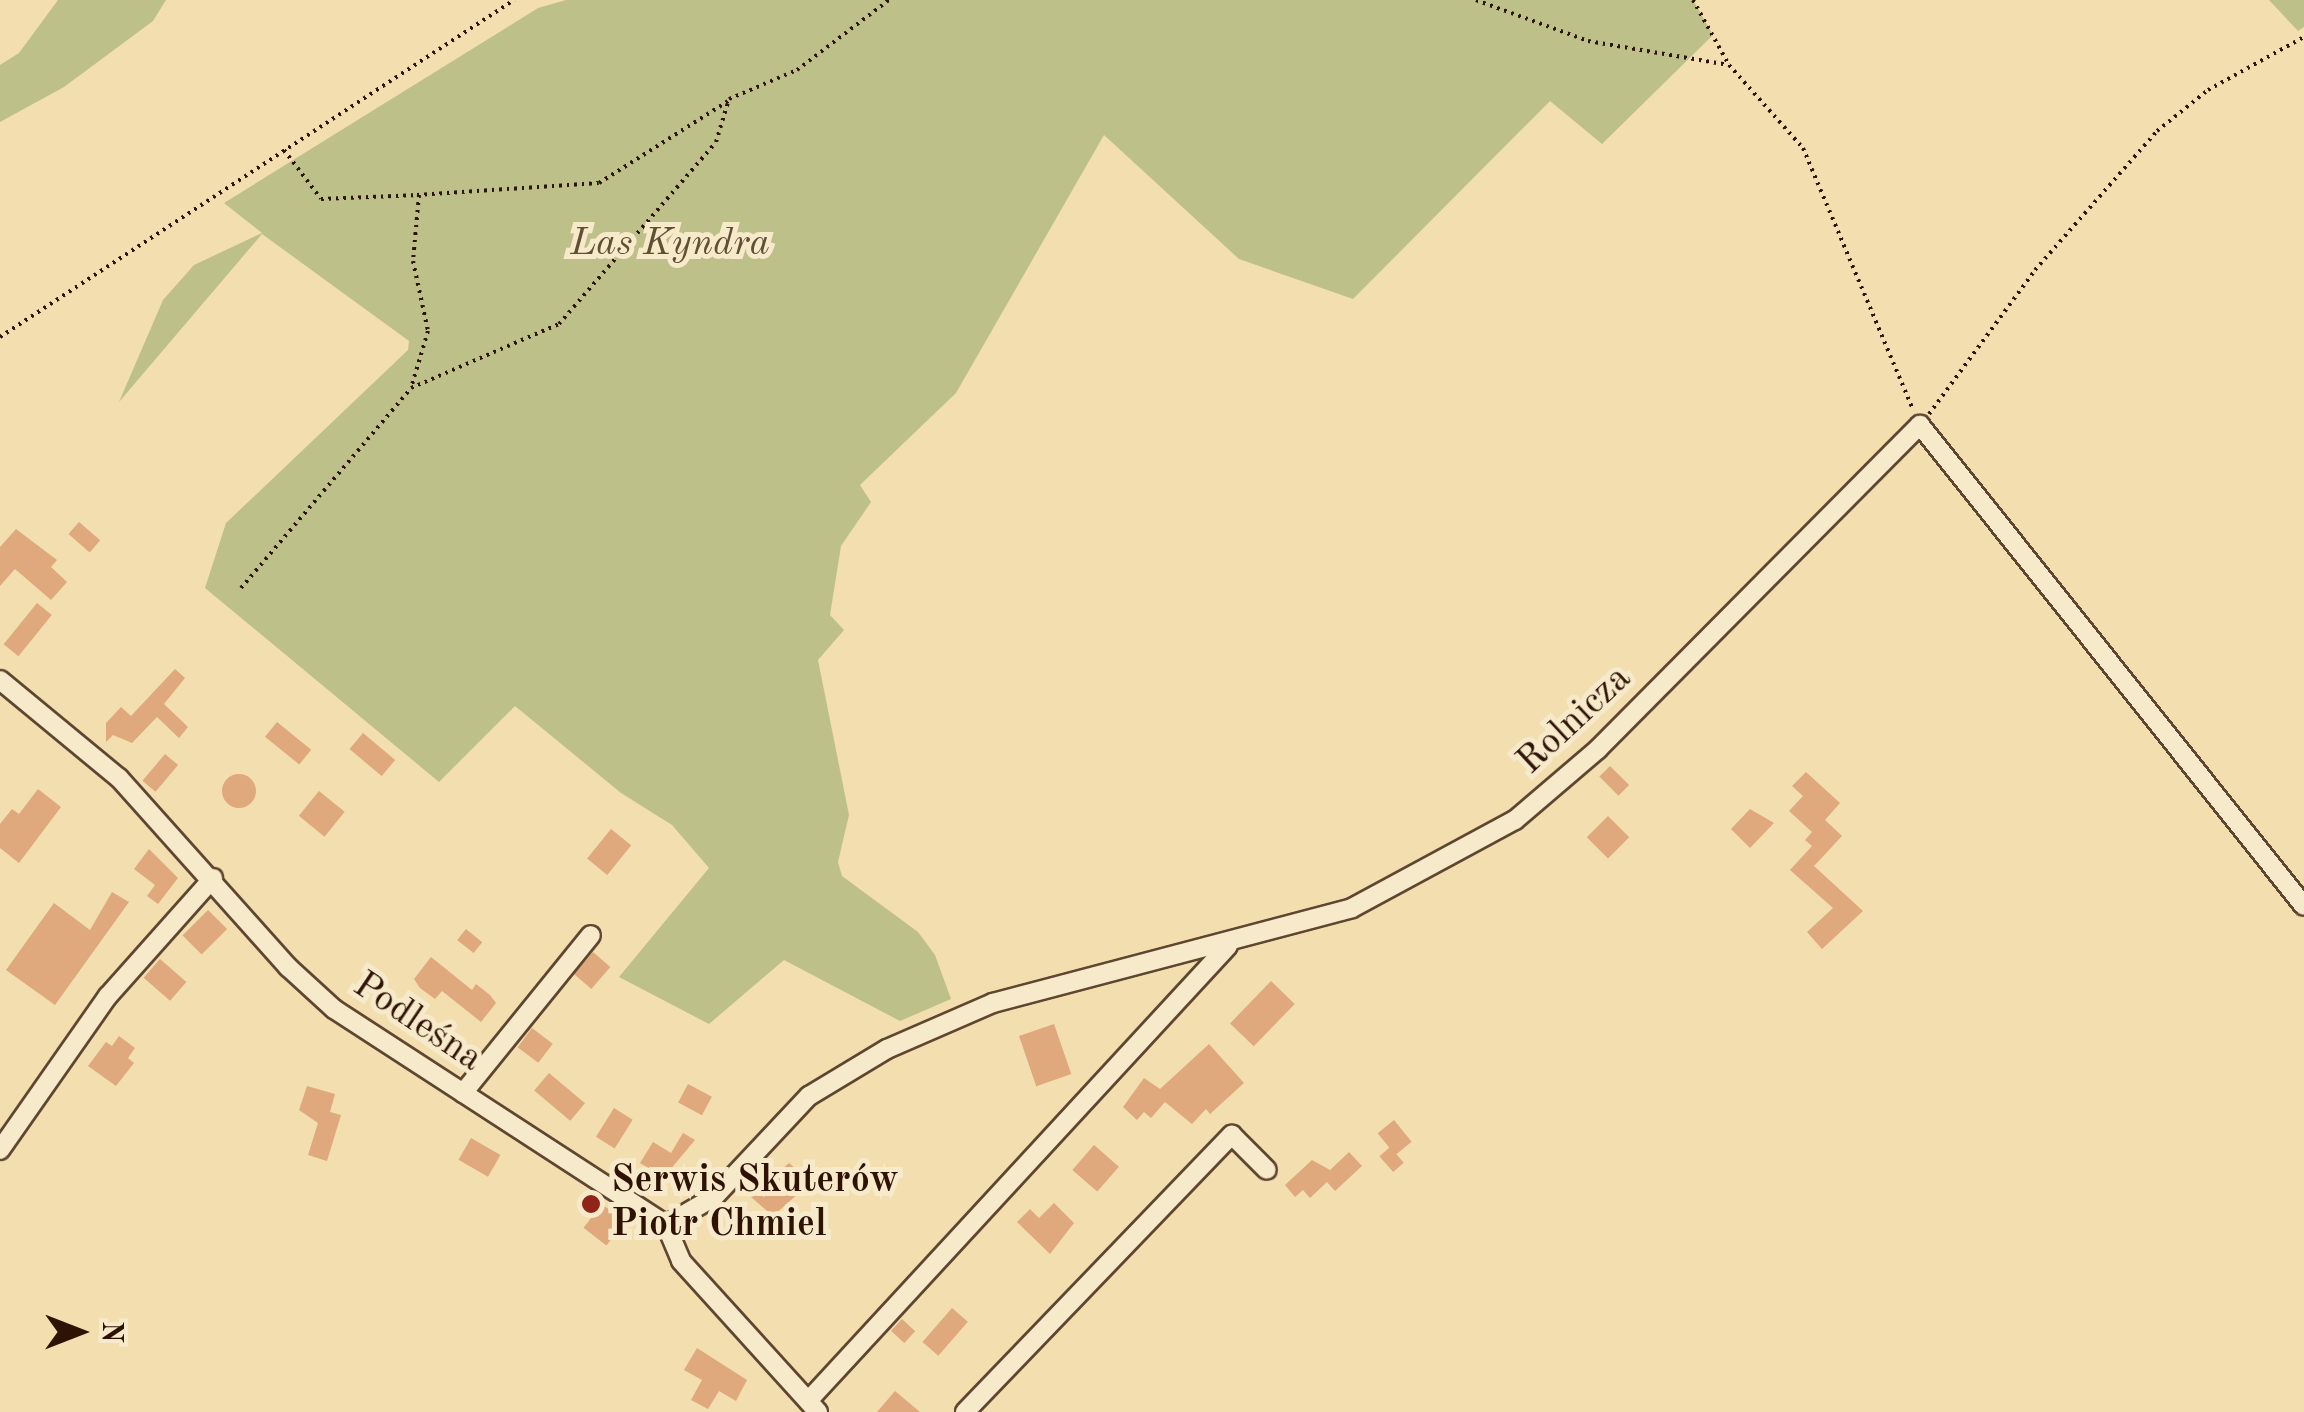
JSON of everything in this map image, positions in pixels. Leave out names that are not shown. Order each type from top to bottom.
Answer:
[{"type":"street","points":[[1920,426],[2304,906]]},
{"type":"street","name":"Rolnicza","points":[[666,1225],[714,1197],[809,1096],[846,1068],[993,1003],[1229,945],[1352,908],[1515,820],[1598,749],[1920,426]]},
{"type":"street","name":"Podleśna","points":[[0,680],[119,778],[213,878],[288,966],[334,1009],[666,1225],[681,1260],[813,1407],[1229,945]]},
{"type":"street","points":[[0,1150],[108,996],[213,878]]},
{"type":"street","points":[[463,1093],[591,935]]},
{"type":"street","points":[[964,1412],[1232,1135],[1268,1170]]},
{"type":"path","points":[[0,337],[514,0]]},
{"type":"path","points":[[284,150],[321,200],[599,184],[730,100],[797,70],[890,0]]},
{"type":"path","points":[[1476,0],[1588,41],[1729,64]]},
{"type":"path","points":[[1693,0],[1729,64],[1803,148],[1920,426]]},
{"type":"path","points":[[1920,426],[2035,270],[2158,131],[2221,82],[2304,37]]},
{"type":"path","points":[[410,388],[559,324],[716,142],[730,100]]},
{"type":"path","points":[[241,588],[410,388],[428,331],[413,260],[417,195]]},
{"type":"green space","points":[[58,0],[166,0],[153,21],[64,87],[0,122],[0,65],[19,53]]},
{"type":"green space","name":"Las Kyndra","points":[[566,0],[1693,0],[1713,35],[1602,144],[1550,101],[1353,299],[1239,259],[1104,135],[956,393],[860,485],[871,502],[841,546],[830,615],[844,630],[818,660],[849,815],[838,862],[842,876],[918,932],[935,955],[951,999],[900,1021],[784,960],[709,1024],[619,977],[709,868],[672,825],[621,793],[515,706],[439,782],[205,588],[226,523],[408,350],[409,341],[262,234],[119,402],[163,300],[194,265],[262,233],[224,203],[538,8]]},
{"type":"green space","points":[[2269,0],[2304,0],[2304,27],[2298,31]]},
{"type":"building","points":[[79,522],[100,540],[90,552],[69,534]]},
{"type":"building","points":[[16,529],[57,560],[51,567],[67,582],[51,600],[15,569],[0,586],[0,547]]},
{"type":"building","points":[[37,603],[52,615],[18,656],[4,644]]},
{"type":"building","points":[[175,669],[185,678],[164,704],[188,727],[179,738],[157,717],[132,743],[113,735],[106,742],[106,723],[121,707],[131,716]]},
{"type":"building","points":[[277,722],[311,750],[299,764],[265,737]]},
{"type":"building","points":[[363,733],[395,760],[382,776],[350,749]]},
{"type":"building","points":[[165,754],[178,765],[156,792],[143,781]]},
{"type":"building","points":[[1610,766],[1629,785],[1618,796],[1599,777]]},
{"type":"building","points":[[1806,772],[1840,803],[1825,820],[1842,836],[1814,866],[1863,911],[1822,949],[1807,932],[1833,908],[1790,870],[1812,846],[1805,840],[1812,832],[1789,811],[1803,796],[1792,786]]},
{"type":"building","points":[[239,774],[251,779],[256,791],[251,803],[239,808],[227,803],[222,791],[227,779]]},
{"type":"building","points":[[38,789],[61,807],[19,863],[0,848],[0,824],[12,809],[19,814]]},
{"type":"building","points":[[319,791],[345,812],[325,837],[299,816]]},
{"type":"building","points":[[1750,809],[1774,823],[1750,848],[1731,829]]},
{"type":"building","points":[[1608,816],[1629,837],[1608,858],[1587,837]]},
{"type":"building","points":[[611,829],[631,845],[607,875],[587,859]]},
{"type":"building","points":[[149,849],[178,878],[158,904],[147,896],[155,885],[134,869]]},
{"type":"building","points":[[112,892],[129,902],[55,1005],[6,970],[54,903],[90,930]]},
{"type":"building","points":[[208,910],[227,929],[202,955],[183,935]]},
{"type":"building","points":[[466,929],[482,942],[474,953],[457,940]]},
{"type":"building","points":[[593,952],[610,967],[591,989],[574,974]]},
{"type":"building","points":[[431,957],[472,990],[476,984],[490,995],[496,1003],[481,1022],[442,991],[435,999],[420,988],[414,979]]},
{"type":"building","points":[[160,959],[186,982],[170,1001],[144,978]]},
{"type":"building","points":[[1271,981],[1295,1004],[1254,1046],[1230,1023]]},
{"type":"building","points":[[1054,1024],[1071,1074],[1036,1086],[1019,1036]]},
{"type":"building","points":[[532,1028],[553,1044],[538,1063],[518,1047]]},
{"type":"building","points":[[119,1036],[135,1048],[128,1058],[134,1063],[116,1086],[88,1066],[106,1042],[112,1046]]},
{"type":"building","points":[[1209,1044],[1244,1083],[1210,1114],[1206,1109],[1192,1124],[1165,1102],[1151,1118],[1144,1112],[1137,1120],[1123,1107],[1144,1078],[1160,1089]]},
{"type":"building","points":[[549,1073],[585,1103],[570,1121],[534,1091]]},
{"type":"building","points":[[688,1084],[712,1097],[702,1115],[678,1103]]},
{"type":"building","points":[[307,1086],[335,1094],[330,1112],[341,1115],[327,1161],[308,1155],[318,1123],[299,1110]]},
{"type":"building","points":[[614,1108],[633,1120],[615,1148],[596,1137]]},
{"type":"building","points":[[1394,1120],[1412,1142],[1395,1155],[1378,1133]]},
{"type":"building","points":[[683,1133],[695,1140],[664,1177],[640,1163],[653,1142],[671,1153]]},
{"type":"building","points":[[471,1138],[500,1155],[488,1177],[459,1160]]},
{"type":"building","points":[[1094,1145],[1119,1167],[1097,1192],[1072,1170]]},
{"type":"building","points":[[1390,1147],[1404,1163],[1393,1172],[1379,1156]]},
{"type":"building","points":[[1349,1152],[1362,1166],[1335,1191],[1327,1182],[1310,1198],[1303,1190],[1295,1197],[1285,1185],[1312,1160],[1330,1170]]},
{"type":"building","points":[[789,1163],[804,1176],[794,1189],[799,1193],[773,1216],[751,1197]]},
{"type":"building","points":[[1054,1203],[1074,1223],[1050,1254],[1017,1222],[1030,1209],[1039,1218]]},
{"type":"building","points":[[602,1204],[625,1222],[606,1245],[584,1228]]},
{"type":"building","points":[[952,1308],[968,1322],[938,1356],[922,1342]]},
{"type":"building","points":[[902,1319],[915,1331],[904,1343],[891,1331]]},
{"type":"building","points":[[697,1348],[747,1380],[736,1401],[719,1391],[708,1409],[691,1400],[702,1380],[684,1370]]},
{"type":"building","points":[[895,1391],[920,1412],[877,1412]]},
{"type":"place","name":"Serwis Skuterów Piotr Chmiel","points":[[591,1204]]}]
